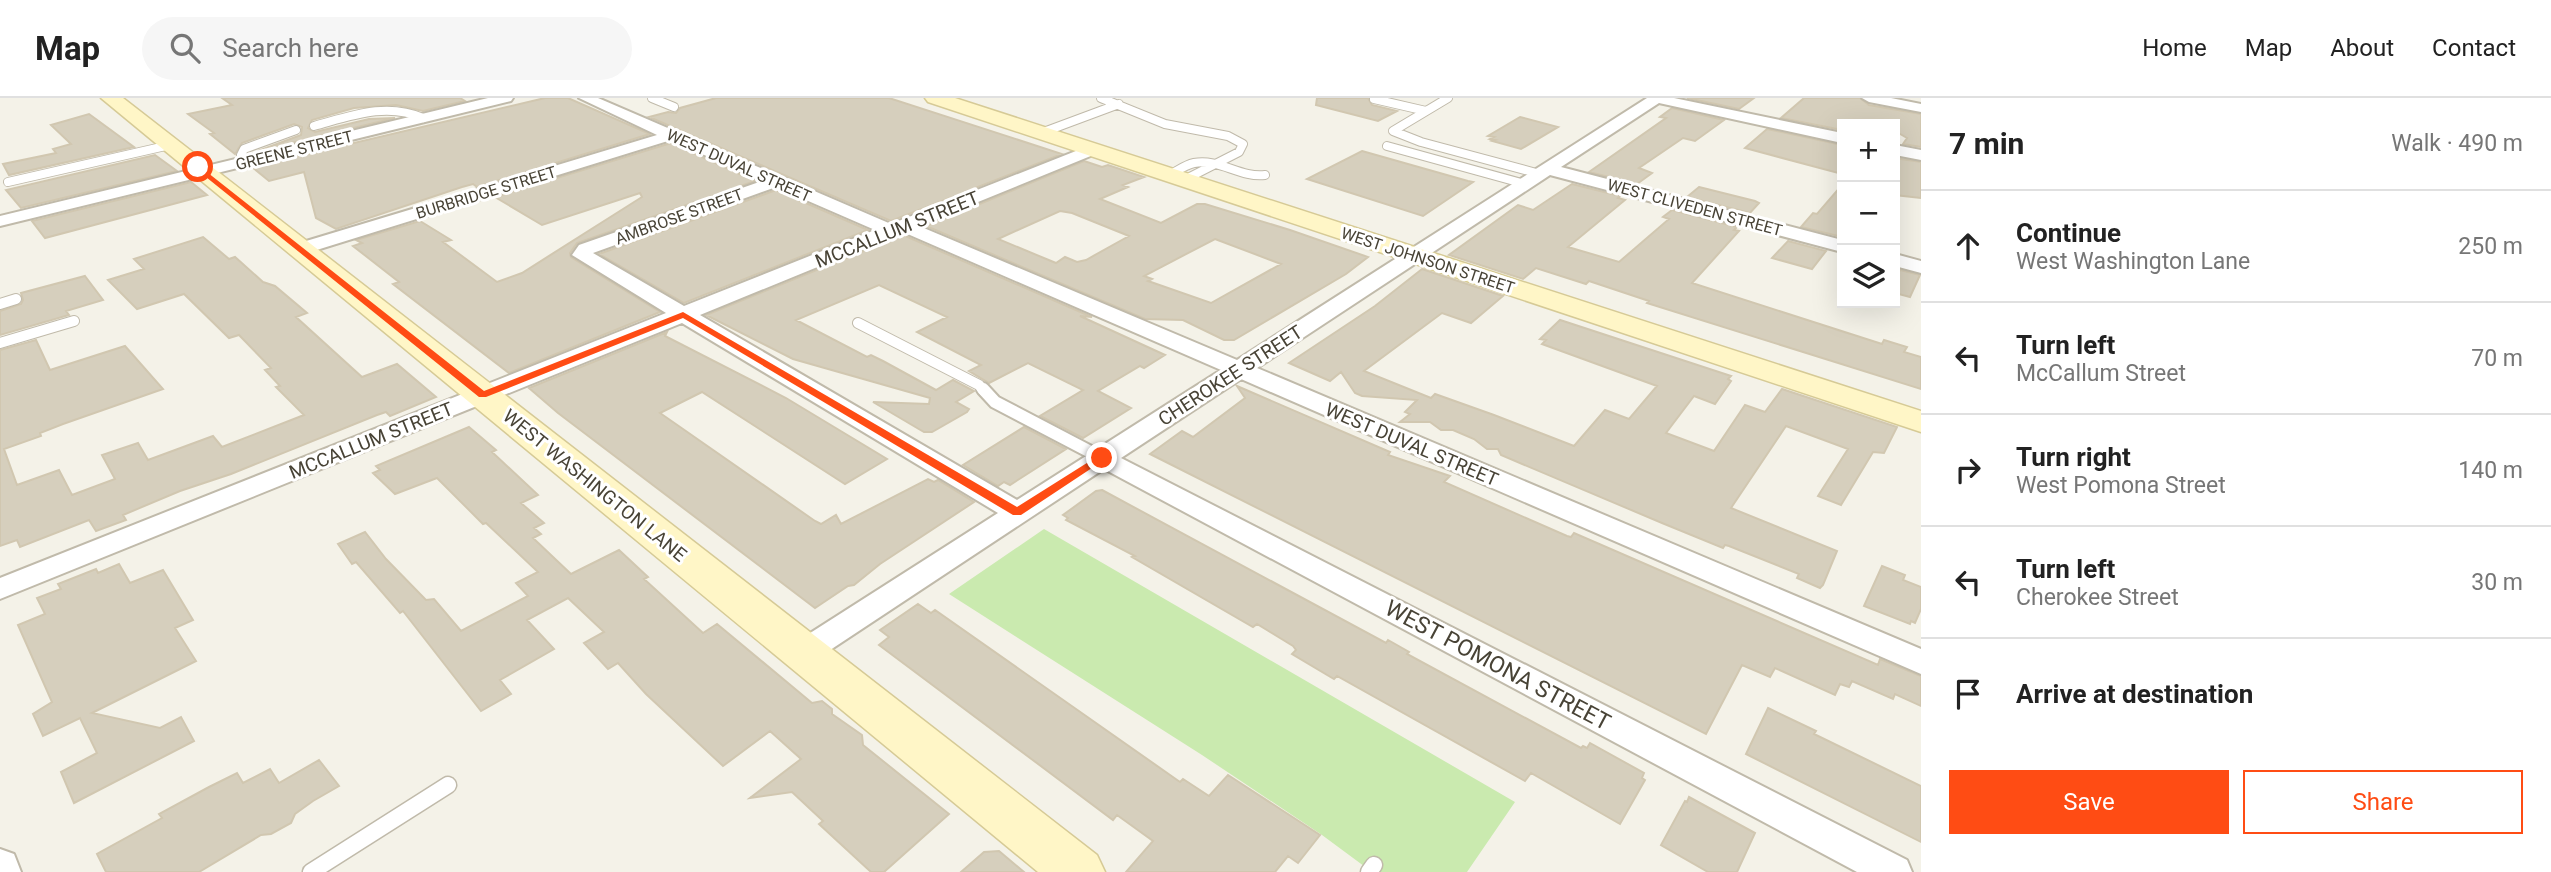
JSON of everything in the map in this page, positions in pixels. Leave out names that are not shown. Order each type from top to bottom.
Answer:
[{"type":"main road","name":"WEST WASHINGTON LANE","points":[[111,98],[1079,872]]},
{"type":"main road","name":"WEST JOHNSON STREET","points":[[935,98],[1921,422]]},
{"type":"street","name":"GREENE STREET","points":[[0,221],[506,98]]},
{"type":"street","name":"WEST DUVAL STREET","points":[[586,98],[777,181],[898,228],[1239,370],[1921,662]]},
{"type":"street","points":[[1656,98],[1837,137]]},
{"type":"street","name":"CHEROKEE STREET","points":[[804,652],[1656,98]]},
{"type":"street","points":[[1869,98],[1921,108]]},
{"type":"street","name":"BURBRIDGE STREET","points":[[300,249],[672,135]]},
{"type":"street","name":"MCCALLUM STREET","points":[[0,589],[1092,150]]},
{"type":"street","points":[[1900,151],[1921,155]]},
{"type":"street","name":"WEST CLIVEDEN STREET","points":[[1544,171],[1838,245]]},
{"type":"street","name":"AMBROSE STREET","points":[[683,315],[582,255],[582,252],[777,181]]},
{"type":"street","points":[[1900,261],[1921,267]]},
{"type":"street","points":[[683,315],[1017,512]]},
{"type":"street","name":"WEST POMONA STREET","points":[[1102,458],[1894,872]]},
{"type":"street","points":[[0,866],[2,872]]},
{"type":"lane","points":[[652,98],[674,107]]},
{"type":"lane","points":[[1101,98],[1157,122],[1228,136],[1242,144],[1239,152],[1215,164],[1176,177]]},
{"type":"lane","points":[[1448,98],[1393,131],[1421,142],[1544,171]]},
{"type":"lane","points":[[1374,99],[1426,111]]},
{"type":"lane","points":[[1041,133],[1119,104]]},
{"type":"lane","points":[[314,126],[393,109],[409,111],[423,118]]},
{"type":"lane","points":[[247,161],[241,155],[244,149],[296,130]]},
{"type":"lane","points":[[8,182],[170,145]]},
{"type":"lane","points":[[1387,146],[1525,184]]},
{"type":"lane","points":[[1176,177],[1195,163],[1215,164],[1247,176],[1265,175]]},
{"type":"lane","points":[[0,304],[16,299]]},
{"type":"lane","points":[[0,343],[74,321]]},
{"type":"lane","points":[[858,323],[979,385],[995,402],[1102,458]]},
{"type":"lane","points":[[311,872],[448,785]]},
{"type":"green space","points":[[1044,529],[1515,802],[1467,872],[1372,872],[1322,835],[1202,755],[949,594]]},
{"type":"building","points":[[222,98],[460,98],[465,101],[423,111],[396,105],[354,108],[312,120],[308,128],[315,132],[369,119],[395,118],[258,151],[301,135],[302,127],[294,124],[242,143],[235,154],[210,134],[214,133],[188,114],[232,105]]},
{"type":"building","points":[[545,98],[568,98],[650,134],[477,187],[473,184],[462,187],[336,229],[316,218],[304,172],[269,181],[252,167]]},
{"type":"building","points":[[716,98],[889,98],[1062,154],[891,221],[649,117],[668,112],[676,113],[680,108]]},
{"type":"building","points":[[1317,98],[1368,98],[1372,105],[1397,111],[1378,121],[1316,105]]},
{"type":"building","points":[[1687,98],[1754,98],[1739,109]]},
{"type":"building","points":[[1804,98],[1860,98],[1869,105],[1921,114],[1921,147],[1903,144],[1907,138],[1900,134],[1900,119],[1837,119],[1837,129],[1781,118]]},
{"type":"building","points":[[1672,108],[1724,120],[1695,141],[1683,138],[1639,168],[1652,173],[1637,184],[1589,172],[1666,118],[1660,117]]},
{"type":"building","points":[[89,114],[134,147],[9,175],[3,164],[56,153],[53,149],[71,144],[51,125]]},
{"type":"building","points":[[1520,117],[1558,127],[1521,149],[1492,141],[1495,140],[1490,139],[1494,137],[1488,136]]},
{"type":"building","points":[[1767,129],[1837,144],[1837,173],[1745,148]]},
{"type":"building","points":[[671,143],[755,181],[577,243],[570,253],[571,257],[660,312],[509,373],[393,284],[399,282],[353,246],[362,243],[356,240],[420,221],[451,240],[443,242],[497,282],[522,273],[642,197],[640,193],[542,225],[495,197]]},
{"type":"building","points":[[1362,151],[1473,182],[1423,216],[1307,179]]},
{"type":"building","points":[[155,155],[177,171],[21,208],[6,190]]},
{"type":"building","points":[[1900,159],[1921,162],[1921,198],[1900,196]]},
{"type":"building","points":[[1084,161],[1102,167],[1108,165],[1144,177],[1123,185],[1128,187],[1100,199],[1161,223],[1197,204],[1205,204],[1368,257],[1346,274],[1234,340],[1224,340],[1183,320],[1145,319],[926,226]],"holes":[[[1060,211],[1072,213],[1129,236],[1086,260],[1077,262],[1065,257],[1056,263],[998,239]],[[1215,239],[1281,264],[1211,303],[1148,281],[1152,279],[1144,276]]]},
{"type":"building","points":[[191,182],[207,195],[45,238],[32,221]]},
{"type":"building","points":[[1572,184],[1620,196],[1618,198],[1625,200],[1568,247],[1619,262],[1669,219],[1663,217],[1672,210],[1737,227],[1734,230],[1739,231],[1692,283],[1882,344],[1884,340],[1907,347],[1904,352],[1921,357],[1921,389],[1647,303],[1649,301],[1589,281],[1586,284],[1536,268],[1523,279],[1449,255],[1518,205],[1533,210]]},
{"type":"building","points":[[1699,187],[1759,203],[1750,213],[1687,197]]},
{"type":"building","points":[[776,190],[868,230],[684,303],[599,254]]},
{"type":"building","points":[[1837,191],[1837,236],[1801,227],[1813,213],[1817,214]]},
{"type":"building","points":[[903,235],[1092,317],[1080,316],[1165,355],[1144,368],[1140,366],[1098,391],[1131,408],[1083,438],[1040,416],[1083,390],[1028,363],[989,383],[969,371],[981,365],[917,332],[947,317],[879,285],[796,320],[867,357],[871,355],[936,390],[953,380],[974,391],[956,402],[969,409],[967,412],[932,432],[924,432],[873,402],[929,404],[930,398],[793,359],[706,315]]},
{"type":"building","points":[[203,237],[229,259],[235,257],[263,282],[275,286],[307,313],[296,317],[362,377],[397,364],[436,397],[390,416],[386,412],[377,415],[231,474],[180,491],[123,515],[126,520],[96,531],[89,520],[20,547],[17,540],[0,546],[0,350],[36,340],[50,370],[125,346],[163,389],[63,424],[40,433],[41,436],[4,449],[17,485],[59,470],[72,495],[115,479],[102,455],[138,443],[148,460],[213,436],[222,447],[304,415],[276,387],[280,386],[265,370],[271,368],[239,335],[229,338],[184,294],[137,309],[108,280],[144,269],[134,259]]},
{"type":"building","points":[[1788,241],[1826,251],[1812,269],[1772,258]]},
{"type":"building","points":[[1422,269],[1503,296],[1471,323],[1442,313],[1364,371],[1431,398],[1435,394],[1574,446],[1605,410],[1629,419],[1657,386],[1542,344],[1546,340],[1540,339],[1560,320],[1731,376],[1728,379],[1731,381],[1715,404],[1694,396],[1666,433],[1714,451],[1745,405],[1765,412],[1782,389],[1897,427],[1884,453],[1873,452],[1841,505],[1818,496],[1848,449],[1786,426],[1731,508],[1837,551],[1823,585],[1820,588],[1797,578],[1799,574],[1729,546],[1725,545],[1723,548],[1662,523],[1501,455],[1498,449],[1487,449],[1474,439],[1453,430],[1441,430],[1430,422],[1400,422],[1410,414],[1405,412],[1417,400],[1362,396],[1355,393],[1341,372],[1330,381],[1289,363],[1375,306]]},
{"type":"building","points":[[1900,270],[1920,275],[1910,297],[1900,294]]},
{"type":"building","points":[[85,276],[103,300],[66,311],[69,315],[0,335],[0,311],[21,304],[21,293]]},
{"type":"building","points":[[667,332],[665,336],[786,398],[887,459],[845,484],[702,392],[660,413],[815,521],[821,524],[836,515],[841,524],[928,479],[934,482],[938,480],[974,502],[880,564],[854,585],[848,586],[815,608],[558,413],[529,388]]},
{"type":"building","points":[[1237,386],[1390,452],[1388,455],[1450,476],[1444,482],[1567,536],[1571,537],[1574,533],[1878,665],[1880,659],[1921,676],[1921,706],[1895,694],[1893,699],[1852,681],[1849,687],[1840,684],[1835,695],[1775,668],[1770,677],[1742,665],[1706,734],[1150,454],[1182,431],[1193,437],[1245,398]]},
{"type":"building","points":[[469,427],[496,450],[492,452],[538,495],[521,503],[544,523],[534,528],[541,534],[533,538],[571,574],[619,550],[648,577],[644,579],[703,633],[717,624],[812,703],[822,701],[832,709],[832,714],[862,735],[863,745],[949,814],[884,872],[871,872],[819,824],[823,821],[792,792],[750,798],[801,759],[770,731],[723,766],[646,694],[618,663],[608,669],[584,643],[604,632],[568,598],[527,620],[554,649],[500,680],[511,694],[481,711],[403,611],[400,613],[356,562],[352,564],[338,544],[365,532],[386,559],[426,600],[434,599],[461,631],[528,596],[516,583],[538,572],[486,523],[483,524],[437,478],[395,494],[373,473],[380,470],[376,466]]},
{"type":"building","points":[[1024,427],[1066,449],[1010,485],[1004,482],[998,486],[963,465]]},
{"type":"building","points":[[1102,490],[1386,643],[1388,640],[1409,652],[1407,654],[1581,748],[1587,748],[1590,743],[1644,773],[1642,778],[1645,780],[1620,824],[1531,773],[1525,781],[1337,676],[1334,679],[1292,654],[1296,650],[1293,646],[1257,624],[1253,627],[1132,557],[1135,556],[1066,520],[1068,518],[1063,515],[1096,491]]},
{"type":"building","points":[[119,564],[130,583],[163,570],[193,620],[175,628],[196,661],[92,713],[160,728],[181,717],[194,741],[74,803],[61,772],[97,753],[80,718],[43,736],[33,714],[52,702],[18,625],[45,614],[37,598],[61,589],[58,584],[96,569],[98,573]]},
{"type":"building","points":[[1882,566],[1905,575],[1903,580],[1921,587],[1921,609],[1915,623],[1911,621],[1910,624],[1864,606]]},
{"type":"building","points":[[918,604],[931,613],[935,610],[1180,782],[1183,779],[1209,796],[1228,775],[1320,835],[1298,863],[1288,856],[1275,872],[1126,872],[1153,841],[1117,815],[1113,820],[879,645],[889,637],[880,630]]},
{"type":"building","points":[[1768,708],[1816,731],[1814,734],[1921,786],[1921,842],[1746,754]]},
{"type":"building","points":[[319,760],[339,786],[295,814],[291,823],[271,834],[261,835],[199,872],[106,872],[97,854],[162,818],[159,814],[237,773],[243,783],[270,769],[279,783]]},
{"type":"building","points":[[1689,797],[1755,833],[1737,872],[1708,872],[1661,845]]},
{"type":"building","points":[[999,851],[1024,872],[961,872],[984,852]]},
{"type":"route","points":[[198,167],[483,395],[683,315],[1017,512],[1102,458]]}]
